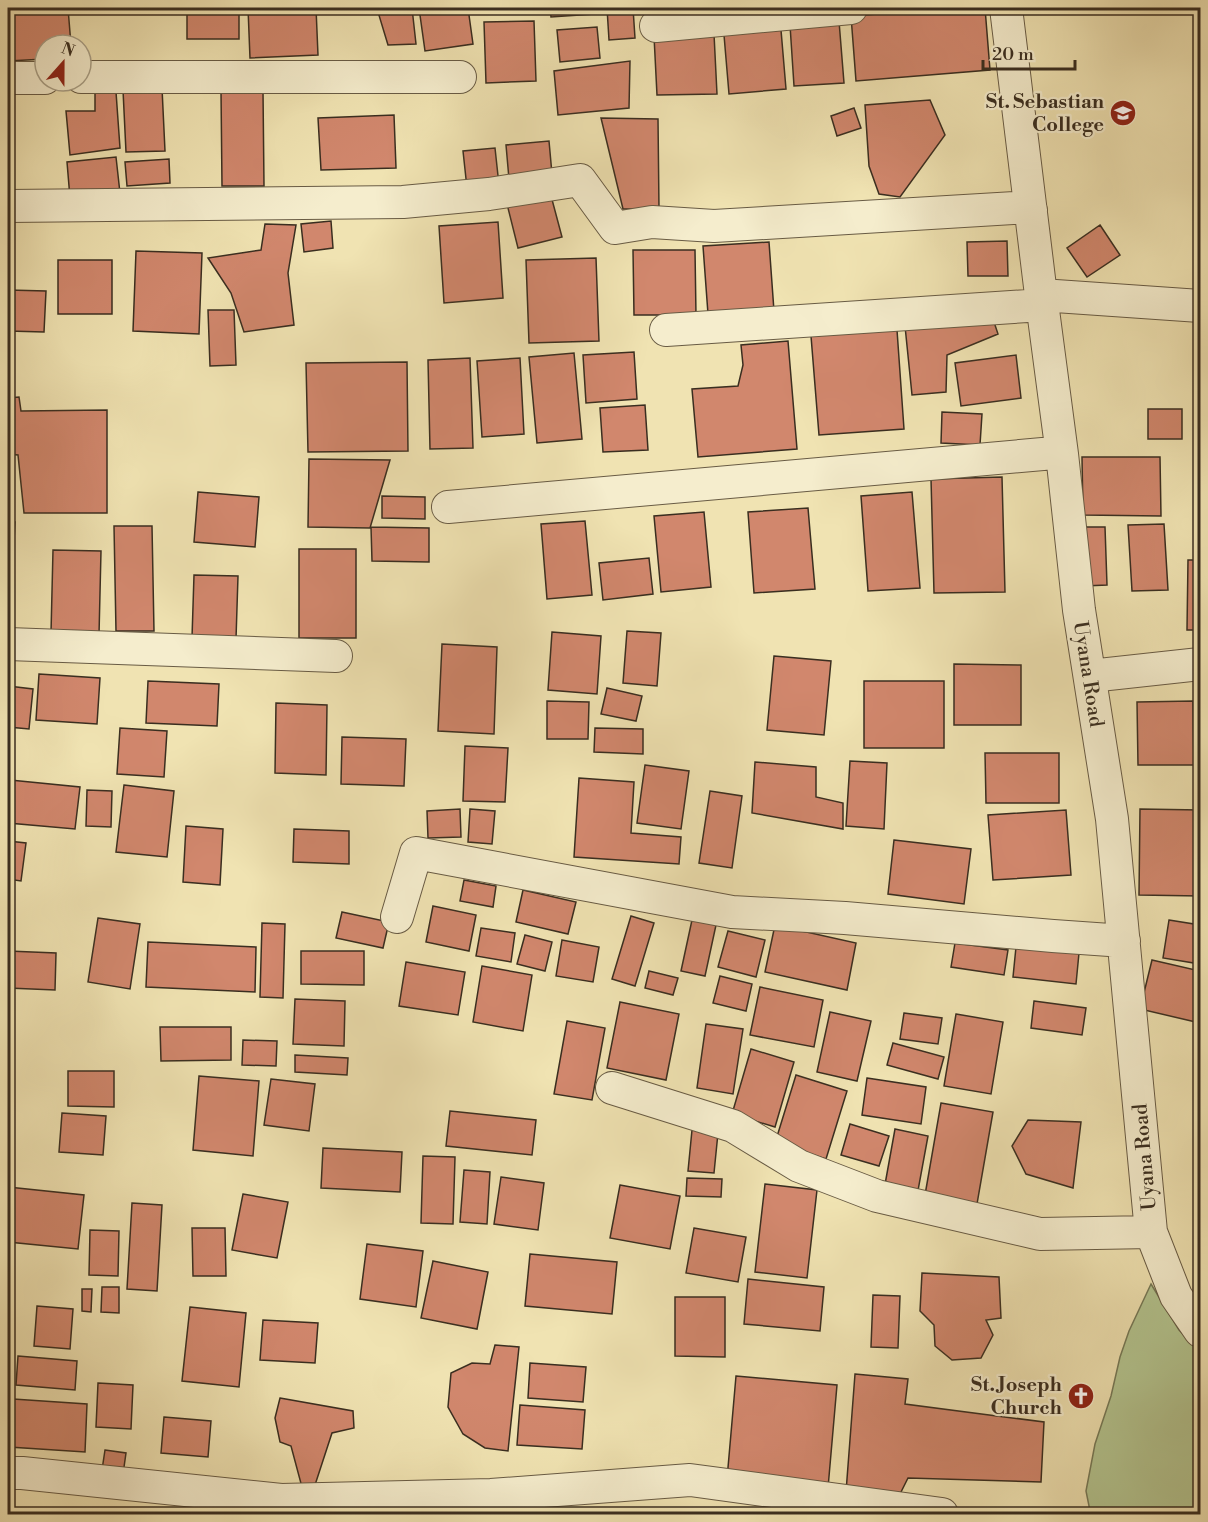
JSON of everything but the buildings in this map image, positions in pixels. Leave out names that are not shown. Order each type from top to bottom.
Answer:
[{"type":"street","points":[[656,26],[851,8]]},
{"type":"street","name":"Uyana Road","points":[[1006,8],[1062,454],[1079,610],[1112,819],[1151,1232],[1176,1296],[1200,1331]]},
{"type":"street","points":[[93,78],[460,76]]},
{"type":"street","points":[[8,78],[33,78]]},
{"type":"street","points":[[8,206],[404,202],[489,194],[580,180],[615,228],[652,222],[714,226],[1029,207],[1031,210]]},
{"type":"street","points":[[666,330],[1042,300],[1200,306]]},
{"type":"street","points":[[448,507],[1062,454]]},
{"type":"street","points":[[8,644],[336,656]]},
{"type":"street","points":[[1090,676],[1200,664]]},
{"type":"street","points":[[397,917],[416,853],[732,912],[845,918],[1124,941]]},
{"type":"street","points":[[612,1088],[733,1126],[799,1166],[877,1196],[1040,1234],[1151,1232]]},
{"type":"street","points":[[8,1473],[280,1500],[491,1495],[690,1480],[942,1515]]},
{"type":"green space","points":[[1151,1284],[1179,1330],[1200,1351],[1200,1514],[1090,1511],[1086,1491],[1095,1444],[1129,1331]]},
{"type":"place","name":"St. Sebastian College","points":[[1123,113]]},
{"type":"place","name":"St. Joseph Church","points":[[1081,1396]]}]
